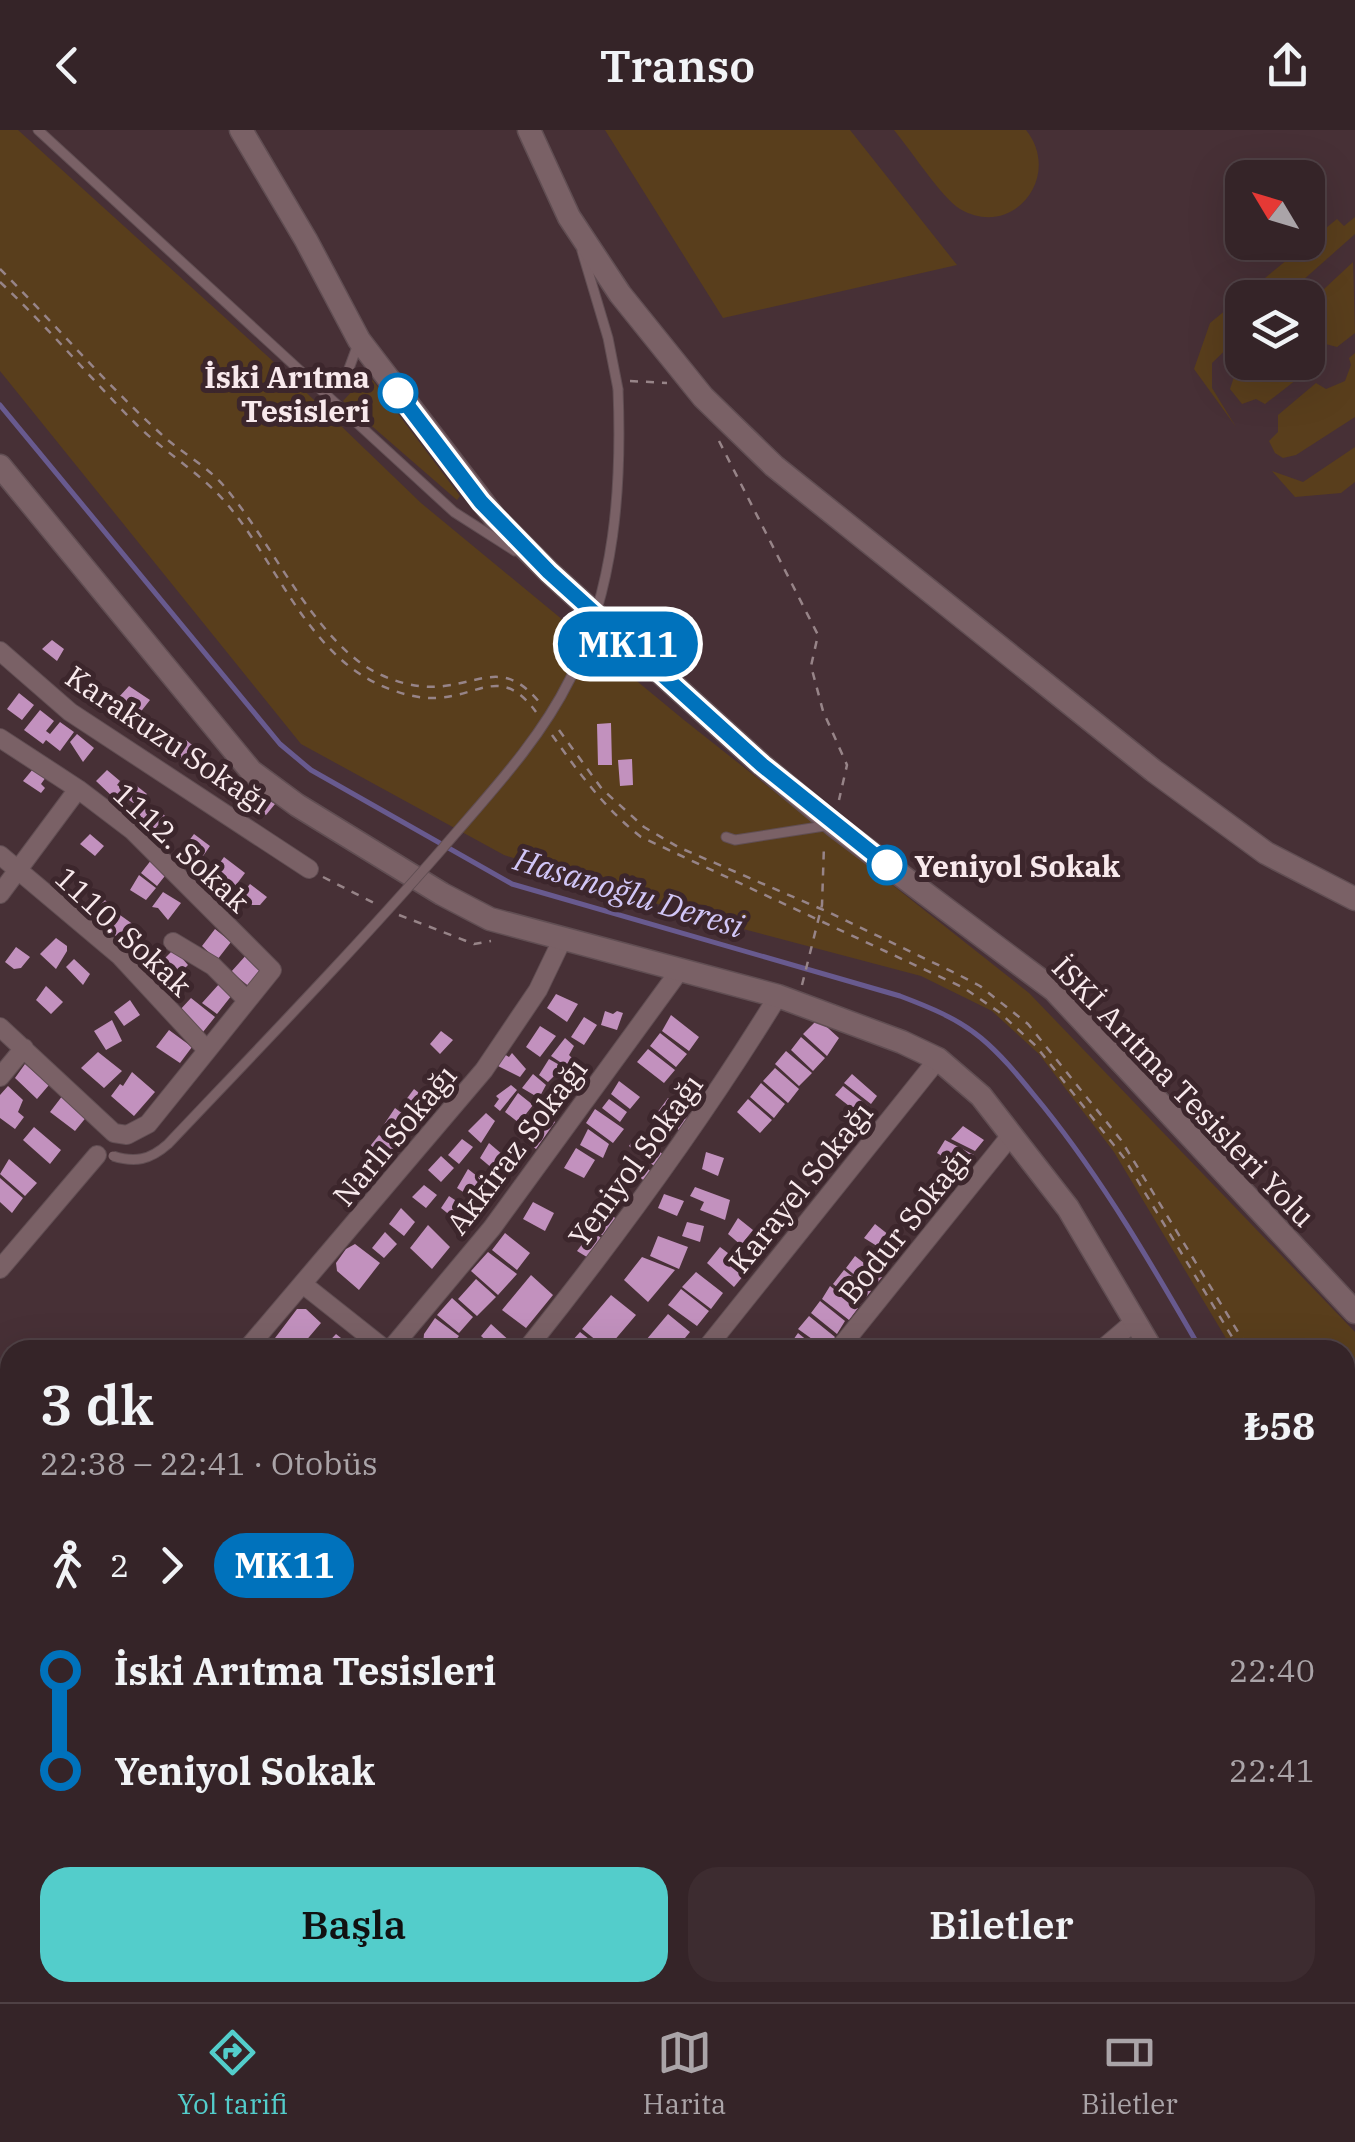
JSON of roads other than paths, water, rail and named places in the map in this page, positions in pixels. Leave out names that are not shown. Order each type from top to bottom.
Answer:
[{"type":"street","name":"İSKİ Arıtma Tesisleri Yolu","points":[[241,130],[359,340],[467,485],[549,572],[703,713],[834,825],[1054,990],[1355,1312]]},
{"type":"street","points":[[530,130],[569,217],[620,294],[723,420],[774,466],[1154,771],[1266,853],[1355,899]]},
{"type":"street","points":[[0,466],[251,771],[297,805],[490,919],[778,996],[902,1042],[938,1060],[981,1096],[1068,1208],[1146,1340]]},
{"type":"street","name":"Karakuzu Sokağı","points":[[0,650],[70,712],[309,869]]},
{"type":"street","name":"1112. Sokak","points":[[0,738],[132,830],[272,970],[246,998]]},
{"type":"street","points":[[0,894],[78,789]]},
{"type":"street","name":"1110. Sokak","points":[[0,855],[120,955],[206,1050]]},
{"type":"street","name":"Narlı Sokağı","points":[[255,1340],[484,1070],[538,990],[562,940]]},
{"type":"street","points":[[0,1027],[114,1134],[128,1135],[148,1124],[246,998],[213,966],[174,942]]},
{"type":"street","name":"Akkiraz Sokağı","points":[[397,1340],[492,1228],[680,970]]},
{"type":"street","name":"Yeniyol Sokağı","points":[[534,1340],[617,1234],[726,1081],[778,996]]},
{"type":"street","points":[[0,1077],[24,1048]]},
{"type":"street","name":"Karayel Sokağı","points":[[713,1340],[938,1060]]},
{"type":"street","name":"Bodur Sokağı","points":[[846,1340],[1012,1134]]},
{"type":"street","points":[[0,1269],[105,1156]]},
{"type":"street","points":[[304,1285],[375,1340]]},
{"type":"street","points":[[1113,1340],[1135,1321]]},
{"type":"lane","name":"İSKİ Arıtma Tesisleri Yolu","points":[[38,130],[454,512],[549,572]]},
{"type":"lane","points":[[105,1156],[140,1160],[168,1144],[406,891],[521,756],[570,678],[602,591],[613,542],[618,491],[618,389],[598,304],[569,217]]},
{"type":"lane","points":[[311,384],[326,386],[347,374],[359,340]]},
{"type":"lane","points":[[726,836],[735,840],[834,825]]},
{"type":"waterway","name":"Hasanoğlu Deresi","points":[[0,405],[280,744],[311,770],[512,884],[900,996],[952,1019],[981,1038],[1021,1079],[1087,1164],[1195,1340]]},
{"type":"place","name":"İski Arıtma Tesisleri","points":[[398,393]]},
{"type":"place","name":"Yeniyol Sokak","points":[[887,865]]}]
